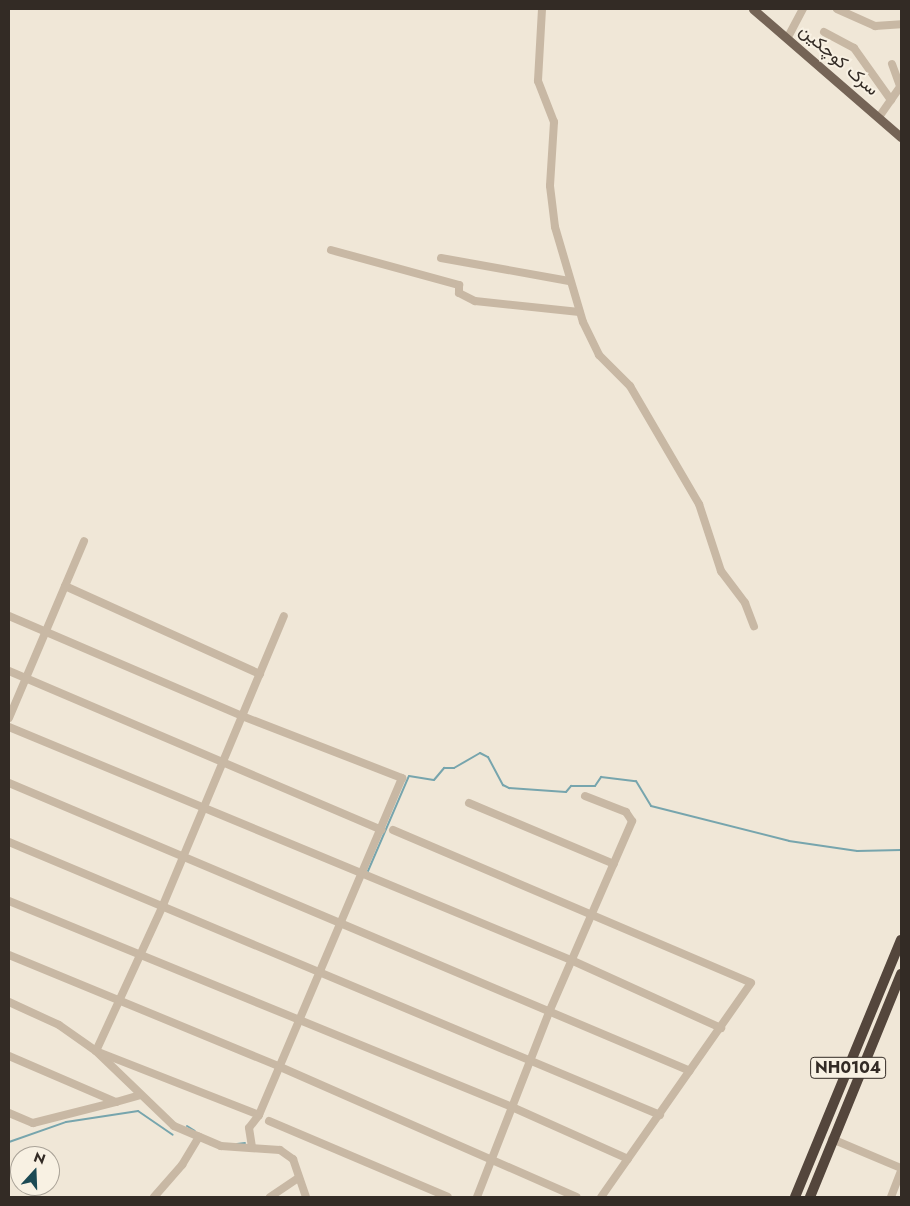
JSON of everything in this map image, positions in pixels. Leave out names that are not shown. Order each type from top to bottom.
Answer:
[{"type":"highway","name":"NH0104","points":[[795,1197],[901,940]]},
{"type":"highway","name":"NH0104","points":[[810,1197],[832,1139],[901,974]]},
{"type":"main road","name":"سرک کوچکین","points":[[753,9],[880,117],[901,138]]},
{"type":"street","points":[[542,9],[538,81],[554,122],[550,186],[555,227],[569,281],[599,356],[630,386],[700,504],[721,571],[745,603],[754,626]]},
{"type":"street","points":[[788,37],[803,9]]},
{"type":"street","points":[[836,9],[875,26],[901,24]]},
{"type":"street","points":[[824,32],[854,48],[891,100]]},
{"type":"street","points":[[880,117],[900,89],[892,64]]},
{"type":"street","points":[[331,250],[459,285],[459,294],[475,300],[580,312]]},
{"type":"street","points":[[441,258],[569,281]]},
{"type":"street","points":[[9,718],[84,541]]},
{"type":"street","points":[[66,586],[260,674]]},
{"type":"street","points":[[9,616],[242,716],[402,778],[341,924],[278,1066],[250,1135],[252,1146]]},
{"type":"street","points":[[96,1051],[163,905],[284,616]]},
{"type":"street","points":[[9,671],[381,830]]},
{"type":"street","points":[[9,727],[361,875],[571,960],[721,1028]]},
{"type":"street","points":[[9,784],[550,1010],[690,1071]]},
{"type":"street","points":[[477,1197],[550,1010],[632,821],[630,815],[585,796]]},
{"type":"street","points":[[469,803],[614,864]]},
{"type":"street","points":[[393,830],[751,983],[603,1195],[612,1197]]},
{"type":"street","points":[[9,842],[532,1059],[660,1115]]},
{"type":"street","points":[[9,901],[300,1019],[628,1159]]},
{"type":"street","points":[[9,955],[278,1066],[577,1197]]},
{"type":"street","points":[[9,1002],[59,1025],[96,1051],[140,1096],[174,1126],[221,1146],[252,1146],[280,1150],[293,1159],[306,1197]]},
{"type":"street","points":[[96,1051],[259,1115]]},
{"type":"street","points":[[9,1056],[116,1102]]},
{"type":"street","points":[[9,1113],[34,1124],[140,1096]]},
{"type":"street","points":[[269,1121],[448,1197]]},
{"type":"street","points":[[154,1197],[182,1165],[198,1137]]},
{"type":"street","points":[[832,1139],[901,1169],[891,1197]]},
{"type":"street","points":[[270,1197],[298,1178]]},
{"type":"waterway","points":[[368,871],[409,776],[434,780],[444,768],[454,768],[480,753],[488,757],[503,785],[509,788],[566,792],[571,786],[595,786],[601,777],[636,781],[651,806],[789,841],[857,851],[901,850]]},
{"type":"waterway","points":[[9,1142],[66,1122],[138,1111],[173,1135]]},
{"type":"waterway","points":[[187,1126],[195,1131]]},
{"type":"waterway","points":[[237,1144],[245,1143]]}]
